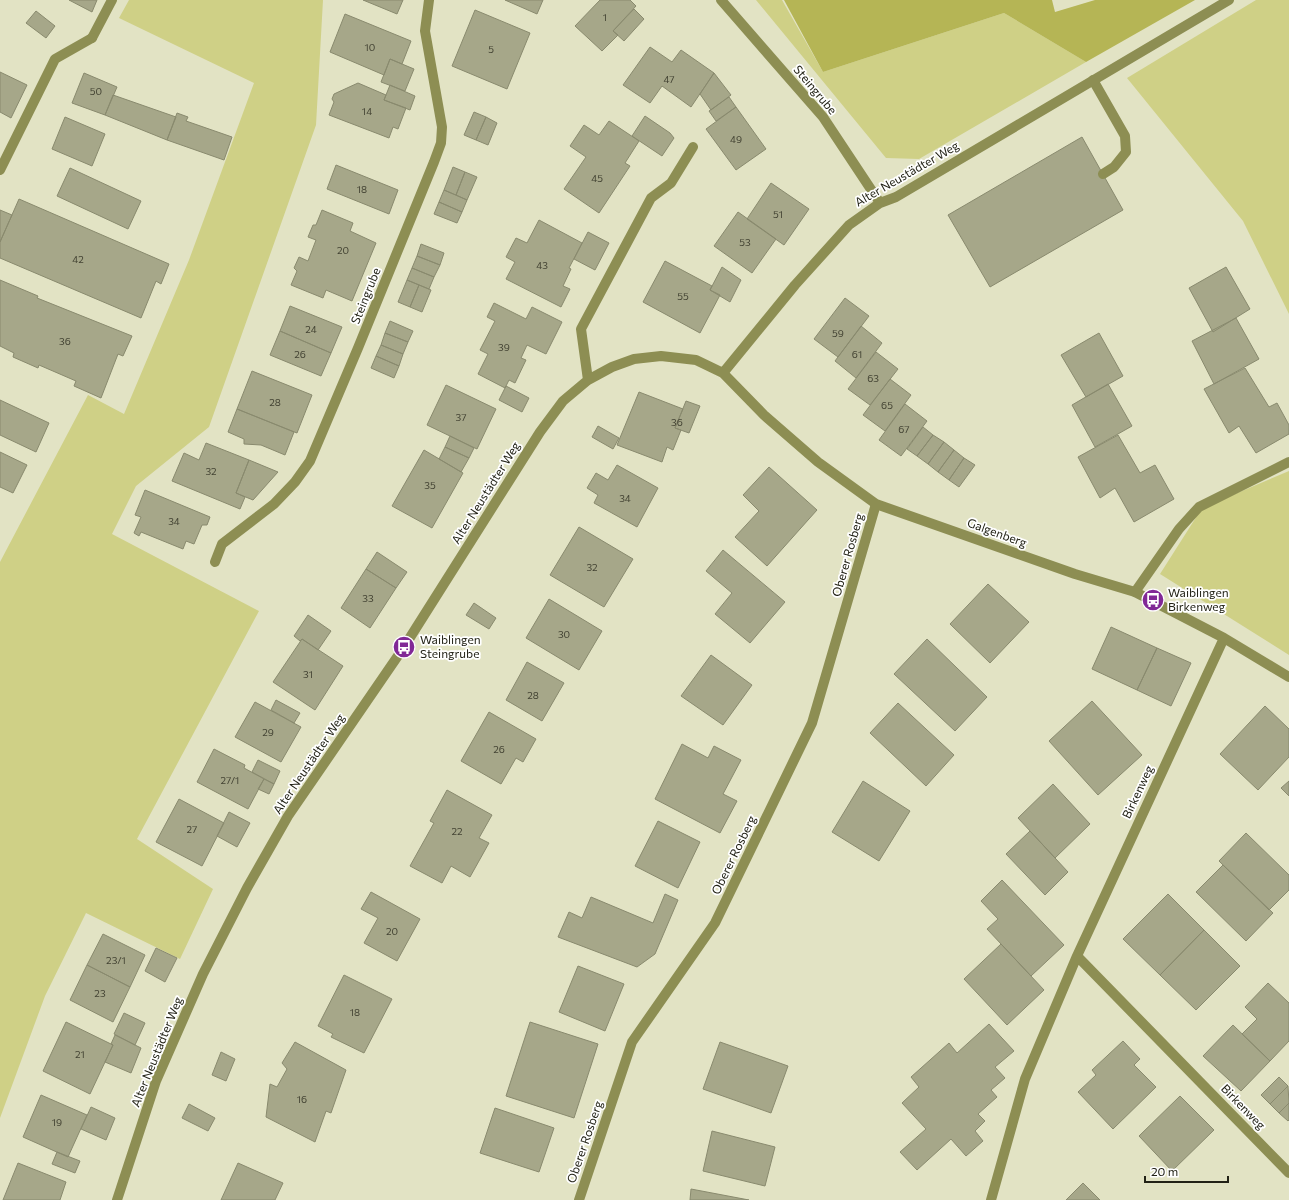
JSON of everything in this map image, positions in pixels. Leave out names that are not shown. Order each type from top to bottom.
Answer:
[{"type":"street","points":[[0,170],[55,59],[92,38],[112,0]]},
{"type":"street","name":"Steingrube","points":[[215,562],[222,544],[274,504],[294,482],[310,461],[434,162],[441,143],[442,127],[425,31],[429,0]]},
{"type":"street","name":"Steingrube","points":[[722,0],[823,117],[880,203]]},
{"type":"street","name":"Alter Neustädter Weg","points":[[118,1200],[156,1081],[200,981],[247,888],[288,816],[404,647],[536,438],[564,401],[588,380],[612,367],[634,358],[661,356],[696,360],[723,373],[830,244],[849,224],[880,203],[896,197],[1229,0]]},
{"type":"street","points":[[1093,80],[1124,136],[1126,152],[1114,167],[1103,174]]},
{"type":"street","points":[[588,380],[581,329],[651,198],[671,183],[693,147]]},
{"type":"street","name":"Galgenberg","points":[[723,373],[764,415],[818,462],[876,504],[1075,574],[1135,592],[1224,638],[1289,676]]},
{"type":"street","points":[[1135,592],[1179,529],[1199,507],[1289,462]]},
{"type":"street","name":"Oberer Rosberg","points":[[579,1200],[632,1042],[715,924],[812,723],[876,504]]},
{"type":"street","name":"Birkenweg","points":[[991,1200],[1025,1079],[1077,956],[1224,638]]},
{"type":"street","name":"Birkenweg","points":[[1077,956],[1289,1173]]},
{"type":"green space","points":[[129,0],[323,0],[316,125],[209,427],[136,486],[112,534],[259,611],[137,839],[213,889],[180,959],[86,913],[45,996],[0,1118],[0,562],[88,395],[124,414],[189,260],[254,83],[119,18]]},
{"type":"green space","points":[[756,0],[782,0],[823,72],[1004,13],[1086,62],[919,159],[886,158]]},
{"type":"green space","points":[[1256,0],[1289,0],[1289,314],[1243,221],[1127,78]]},
{"type":"green space","points":[[1289,471],[1289,655],[1160,574],[1202,508]]},
{"type":"shaded area","points":[[784,0],[1052,0],[1055,12],[1095,0],[1195,0],[1086,62],[1004,13],[823,72]]},
{"type":"building","points":[[69,0],[97,0],[92,12]]},
{"type":"building","points":[[363,0],[403,0],[397,14]]},
{"type":"building","points":[[505,0],[543,0],[537,14]]},
{"type":"building","points":[[600,0],[630,0],[636,6],[613,31],[618,35],[602,51],[575,26]]},
{"type":"building","points":[[634,9],[644,19],[624,41],[613,31]]},
{"type":"building","points":[[475,10],[530,33],[507,89],[452,66]]},
{"type":"building","points":[[36,11],[55,26],[46,38],[26,23]]},
{"type":"building","points":[[345,14],[411,41],[402,64],[390,59],[384,75],[330,52]]},
{"type":"building","points":[[650,47],[672,62],[681,50],[714,73],[691,107],[662,86],[650,103],[623,85]]},
{"type":"building","points":[[390,59],[414,69],[405,91],[381,82]]},
{"type":"building","points":[[0,72],[27,85],[11,118],[0,112]]},
{"type":"building","points":[[84,73],[117,87],[105,115],[72,103]]},
{"type":"building","points":[[714,73],[731,95],[711,110],[700,94]]},
{"type":"building","points":[[358,83],[386,95],[384,100],[406,108],[398,129],[393,127],[389,138],[329,115],[334,102],[332,99],[334,94]]},
{"type":"building","points":[[390,85],[415,96],[410,110],[384,100]]},
{"type":"building","points":[[113,95],[176,117],[167,140],[105,115]]},
{"type":"building","points":[[729,97],[736,107],[716,121],[709,111]]},
{"type":"building","points":[[736,107],[766,149],[736,170],[706,129]]},
{"type":"building","points":[[474,112],[486,117],[476,140],[464,135]]},
{"type":"building","points":[[177,113],[188,117],[186,121],[232,137],[224,160],[167,140]]},
{"type":"building","points":[[645,116],[670,133],[674,138],[662,156],[632,136]]},
{"type":"building","points":[[65,117],[105,134],[92,166],[52,149]]},
{"type":"building","points":[[486,117],[497,123],[488,145],[476,140]]},
{"type":"building","points":[[609,121],[639,141],[625,163],[630,166],[599,213],[564,189],[586,157],[570,146],[584,125],[599,135]]},
{"type":"building","points":[[1082,137],[1123,210],[990,287],[948,215]]},
{"type":"building","points":[[336,165],[398,190],[389,214],[327,189]]},
{"type":"building","points":[[453,167],[465,172],[456,195],[444,190]]},
{"type":"building","points":[[70,168],[141,201],[128,229],[57,196]]},
{"type":"building","points":[[465,172],[477,177],[467,200],[456,195]]},
{"type":"building","points":[[771,183],[809,209],[784,245],[747,219]]},
{"type":"building","points":[[444,190],[467,200],[462,212],[439,202]]},
{"type":"building","points":[[19,199],[169,264],[161,284],[156,281],[141,318],[0,258],[0,242]]},
{"type":"building","points":[[439,202],[462,212],[457,223],[434,214]]},
{"type":"building","points":[[0,210],[12,215],[0,242]]},
{"type":"building","points":[[322,210],[353,223],[350,231],[376,243],[352,301],[326,290],[323,298],[291,285],[297,271],[294,268],[299,257],[308,261],[316,240],[308,237],[313,225],[316,225]]},
{"type":"building","points":[[738,212],[776,239],[752,273],[714,246]]},
{"type":"building","points":[[539,220],[582,243],[569,268],[571,269],[563,286],[570,289],[561,307],[506,279],[515,262],[506,257],[516,238],[527,243]]},
{"type":"building","points":[[588,232],[609,243],[595,270],[574,259]]},
{"type":"building","points":[[421,244],[444,253],[440,265],[417,256]]},
{"type":"building","points":[[417,256],[440,265],[434,277],[412,268]]},
{"type":"building","points":[[665,261],[712,286],[710,290],[720,295],[700,333],[643,302]]},
{"type":"building","points":[[722,267],[741,280],[730,302],[710,290]]},
{"type":"building","points":[[1226,267],[1250,309],[1213,332],[1189,288]]},
{"type":"building","points":[[412,268],[434,277],[429,289],[407,280]]},
{"type":"building","points":[[0,280],[38,296],[37,298],[132,336],[123,356],[118,354],[101,398],[74,386],[76,381],[39,365],[38,368],[13,357],[14,353],[0,346]]},
{"type":"building","points":[[407,280],[419,285],[410,307],[398,302]]},
{"type":"building","points":[[419,285],[431,290],[422,312],[410,307]]},
{"type":"building","points":[[845,298],[869,316],[838,357],[814,339]]},
{"type":"building","points":[[494,303],[526,319],[532,307],[562,322],[546,354],[527,345],[521,358],[526,360],[515,383],[509,380],[505,388],[478,374],[488,354],[480,350],[495,321],[487,317]]},
{"type":"building","points":[[290,306],[342,327],[331,353],[280,331]]},
{"type":"building","points":[[1236,318],[1259,359],[1214,384],[1192,341]]},
{"type":"building","points":[[390,321],[413,331],[408,342],[385,333]]},
{"type":"building","points":[[861,326],[882,343],[856,378],[835,361]]},
{"type":"building","points":[[280,331],[331,353],[321,376],[270,355]]},
{"type":"building","points":[[385,333],[408,342],[403,354],[381,345]]},
{"type":"building","points":[[1099,333],[1123,376],[1086,397],[1061,355]]},
{"type":"building","points":[[381,345],[403,354],[399,366],[376,356]]},
{"type":"building","points":[[876,352],[898,369],[870,405],[848,389]]},
{"type":"building","points":[[376,356],[399,366],[394,378],[371,368]]},
{"type":"building","points":[[1245,368],[1269,407],[1277,403],[1289,425],[1289,434],[1256,453],[1239,426],[1229,433],[1204,389]]},
{"type":"building","points":[[252,371],[312,395],[297,433],[237,409]]},
{"type":"building","points":[[890,379],[911,395],[885,431],[863,415]]},
{"type":"building","points":[[1108,384],[1132,426],[1095,447],[1072,405]]},
{"type":"building","points":[[446,385],[496,409],[477,449],[427,425]]},
{"type":"building","points":[[506,386],[529,398],[522,412],[499,400]]},
{"type":"building","points":[[639,392],[683,409],[675,428],[681,430],[673,450],[667,447],[662,462],[617,445]]},
{"type":"building","points":[[0,400],[49,423],[36,452],[0,435]]},
{"type":"building","points":[[686,401],[700,406],[689,433],[675,428]]},
{"type":"building","points":[[905,404],[927,421],[901,456],[879,440]]},
{"type":"building","points":[[237,409],[294,432],[285,455],[261,445],[244,444],[244,439],[228,432]]},
{"type":"building","points":[[598,426],[619,438],[613,449],[592,437]]},
{"type":"building","points":[[923,427],[933,435],[917,456],[907,449]]},
{"type":"building","points":[[933,435],[944,442],[928,464],[917,456]]},
{"type":"building","points":[[1118,435],[1140,473],[1155,465],[1174,499],[1134,522],[1115,488],[1100,498],[1078,457]]},
{"type":"building","points":[[450,436],[474,448],[469,458],[445,447]]},
{"type":"building","points":[[944,442],[954,450],[938,472],[928,464]]},
{"type":"building","points":[[206,443],[249,460],[236,493],[245,497],[240,509],[172,481],[184,453],[199,460]]},
{"type":"building","points":[[445,447],[469,458],[461,472],[439,459]]},
{"type":"building","points":[[424,450],[463,473],[432,528],[392,506]]},
{"type":"building","points":[[954,450],[964,458],[949,480],[938,472]]},
{"type":"building","points":[[0,452],[27,465],[13,493],[0,487]]},
{"type":"building","points":[[964,458],[975,465],[959,487],[949,480]]},
{"type":"building","points":[[249,460],[278,472],[253,500],[236,493]]},
{"type":"building","points":[[617,465],[658,488],[637,527],[594,503],[598,495],[587,488],[596,473],[608,480]]},
{"type":"building","points":[[769,467],[817,510],[767,566],[735,537],[759,511],[743,495]]},
{"type":"building","points":[[145,490],[210,517],[207,525],[202,525],[194,544],[186,541],[183,549],[141,532],[139,536],[134,533],[141,517],[135,515]]},
{"type":"building","points":[[579,527],[633,559],[604,607],[550,575]]},
{"type":"building","points":[[723,550],[785,602],[750,643],[715,614],[732,593],[706,571]]},
{"type":"building","points":[[377,552],[407,572],[396,588],[366,569]]},
{"type":"building","points":[[366,569],[396,588],[370,628],[341,608]]},
{"type":"building","points":[[988,584],[1029,622],[990,663],[950,624]]},
{"type":"building","points":[[549,599],[602,631],[579,670],[526,638]]},
{"type":"building","points":[[474,603],[496,618],[489,629],[466,615]]},
{"type":"building","points":[[308,615],[331,631],[318,650],[302,639],[300,641],[294,636]]},
{"type":"building","points":[[1111,627],[1157,648],[1137,690],[1092,669]]},
{"type":"building","points":[[302,639],[343,666],[315,710],[273,682]]},
{"type":"building","points":[[927,639],[987,697],[955,731],[894,674]]},
{"type":"building","points":[[1157,648],[1191,663],[1171,706],[1137,690]]},
{"type":"building","points":[[711,655],[752,685],[723,725],[681,696]]},
{"type":"building","points":[[527,662],[564,683],[542,721],[506,700]]},
{"type":"building","points":[[276,700],[300,713],[294,723],[271,710]]},
{"type":"building","points":[[1092,701],[1142,755],[1098,795],[1049,741]]},
{"type":"building","points":[[255,702],[301,727],[281,762],[235,737]]},
{"type":"building","points":[[898,703],[954,755],[926,786],[870,733]]},
{"type":"building","points":[[1265,706],[1289,729],[1289,757],[1258,790],[1220,754]]},
{"type":"building","points":[[489,712],[536,739],[523,762],[516,758],[501,784],[461,761]]},
{"type":"building","points":[[682,744],[708,758],[714,746],[741,760],[723,794],[737,801],[720,833],[655,799]]},
{"type":"building","points":[[214,749],[245,765],[244,768],[264,779],[248,809],[197,782]]},
{"type":"building","points":[[258,760],[280,771],[274,784],[252,772]]},
{"type":"building","points":[[264,779],[274,784],[269,794],[258,789]]},
{"type":"building","points":[[863,781],[910,811],[879,861],[832,832]]},
{"type":"building","points":[[1289,781],[1289,796],[1281,788]]},
{"type":"building","points":[[1053,784],[1090,824],[1055,858],[1018,818]]},
{"type":"building","points":[[447,790],[492,815],[479,838],[489,843],[470,877],[451,866],[442,883],[410,866],[434,823],[430,821]]},
{"type":"building","points":[[179,799],[224,823],[202,866],[156,842]]},
{"type":"building","points":[[229,812],[250,823],[237,847],[217,836]]},
{"type":"building","points":[[658,821],[700,842],[678,888],[635,866]]},
{"type":"building","points":[[1030,831],[1068,872],[1045,895],[1006,854]]},
{"type":"building","points":[[1246,833],[1289,875],[1289,890],[1269,910],[1219,861]]},
{"type":"building","points":[[1223,865],[1273,913],[1246,941],[1196,892]]},
{"type":"building","points":[[1002,880],[1064,945],[1031,976],[987,929],[998,919],[981,901]]},
{"type":"building","points":[[371,892],[420,919],[397,961],[364,943],[378,918],[361,909]]},
{"type":"building","points":[[665,894],[678,900],[655,954],[637,967],[558,937],[569,912],[582,918],[591,897],[653,923]]},
{"type":"building","points":[[1168,894],[1204,930],[1160,975],[1123,939]]},
{"type":"building","points":[[1204,930],[1240,966],[1196,1010],[1160,975]]},
{"type":"building","points":[[103,934],[145,955],[130,987],[87,965]]},
{"type":"building","points":[[1001,944],[1044,990],[1007,1025],[964,979]]},
{"type":"building","points":[[156,948],[177,958],[165,982],[145,971]]},
{"type":"building","points":[[87,965],[130,987],[113,1022],[70,1000]]},
{"type":"building","points":[[578,966],[624,984],[605,1031],[559,1012]]},
{"type":"building","points":[[344,975],[392,999],[364,1053],[331,1037],[333,1034],[318,1026]]},
{"type":"building","points":[[1268,983],[1289,1003],[1289,1041],[1270,1061],[1242,1034],[1257,1019],[1245,1007]]},
{"type":"building","points":[[124,1013],[145,1023],[135,1045],[114,1034]]},
{"type":"building","points":[[66,1022],[113,1045],[90,1094],[43,1071]]},
{"type":"building","points":[[530,1022],[598,1044],[574,1118],[506,1096]]},
{"type":"building","points":[[989,1024],[1014,1051],[995,1067],[1005,1078],[991,1090],[997,1097],[978,1114],[985,1121],[975,1131],[983,1141],[966,1156],[951,1139],[917,1170],[900,1152],[926,1129],[902,1103],[919,1087],[911,1077],[949,1043],[957,1053]]},
{"type":"building","points":[[1233,1025],[1270,1061],[1241,1091],[1203,1056]]},
{"type":"building","points":[[115,1035],[141,1048],[131,1073],[105,1062],[113,1045],[111,1044]]},
{"type":"building","points":[[1123,1041],[1140,1059],[1134,1065],[1156,1087],[1113,1129],[1078,1092],[1096,1075],[1092,1070]]},
{"type":"building","points":[[295,1042],[346,1070],[331,1113],[326,1111],[315,1142],[266,1117],[270,1084],[277,1087],[287,1069],[282,1063]]},
{"type":"building","points":[[720,1042],[788,1066],[771,1113],[703,1089]]},
{"type":"building","points":[[221,1052],[235,1059],[226,1081],[212,1075]]},
{"type":"building","points":[[1279,1077],[1288,1086],[1270,1104],[1261,1095]]},
{"type":"building","points":[[1288,1086],[1289,1103],[1279,1113],[1270,1104]]},
{"type":"building","points":[[41,1095],[87,1115],[68,1157],[23,1137]]},
{"type":"building","points":[[1180,1096],[1214,1130],[1172,1171],[1139,1136]]},
{"type":"building","points":[[1289,1103],[1289,1120],[1288,1121],[1279,1113]]},
{"type":"building","points":[[189,1104],[215,1118],[208,1131],[182,1118]]},
{"type":"building","points":[[91,1107],[115,1118],[106,1140],[81,1129]]},
{"type":"building","points":[[495,1108],[554,1128],[539,1172],[480,1153]]},
{"type":"building","points":[[712,1131],[775,1147],[765,1186],[703,1171]]},
{"type":"building","points":[[57,1152],[80,1161],[75,1173],[52,1164]]},
{"type":"building","points":[[18,1163],[66,1182],[60,1200],[3,1200]]},
{"type":"building","points":[[238,1163],[283,1183],[275,1200],[221,1200]]},
{"type":"building","points":[[1083,1183],[1100,1200],[1066,1200]]},
{"type":"building","points":[[691,1189],[749,1200],[690,1200]]},
{"type":"place","name":"Waiblingen Birkenweg","points":[[1153,600]]},
{"type":"place","name":"Waiblingen Steingrube","points":[[404,647]]}]
